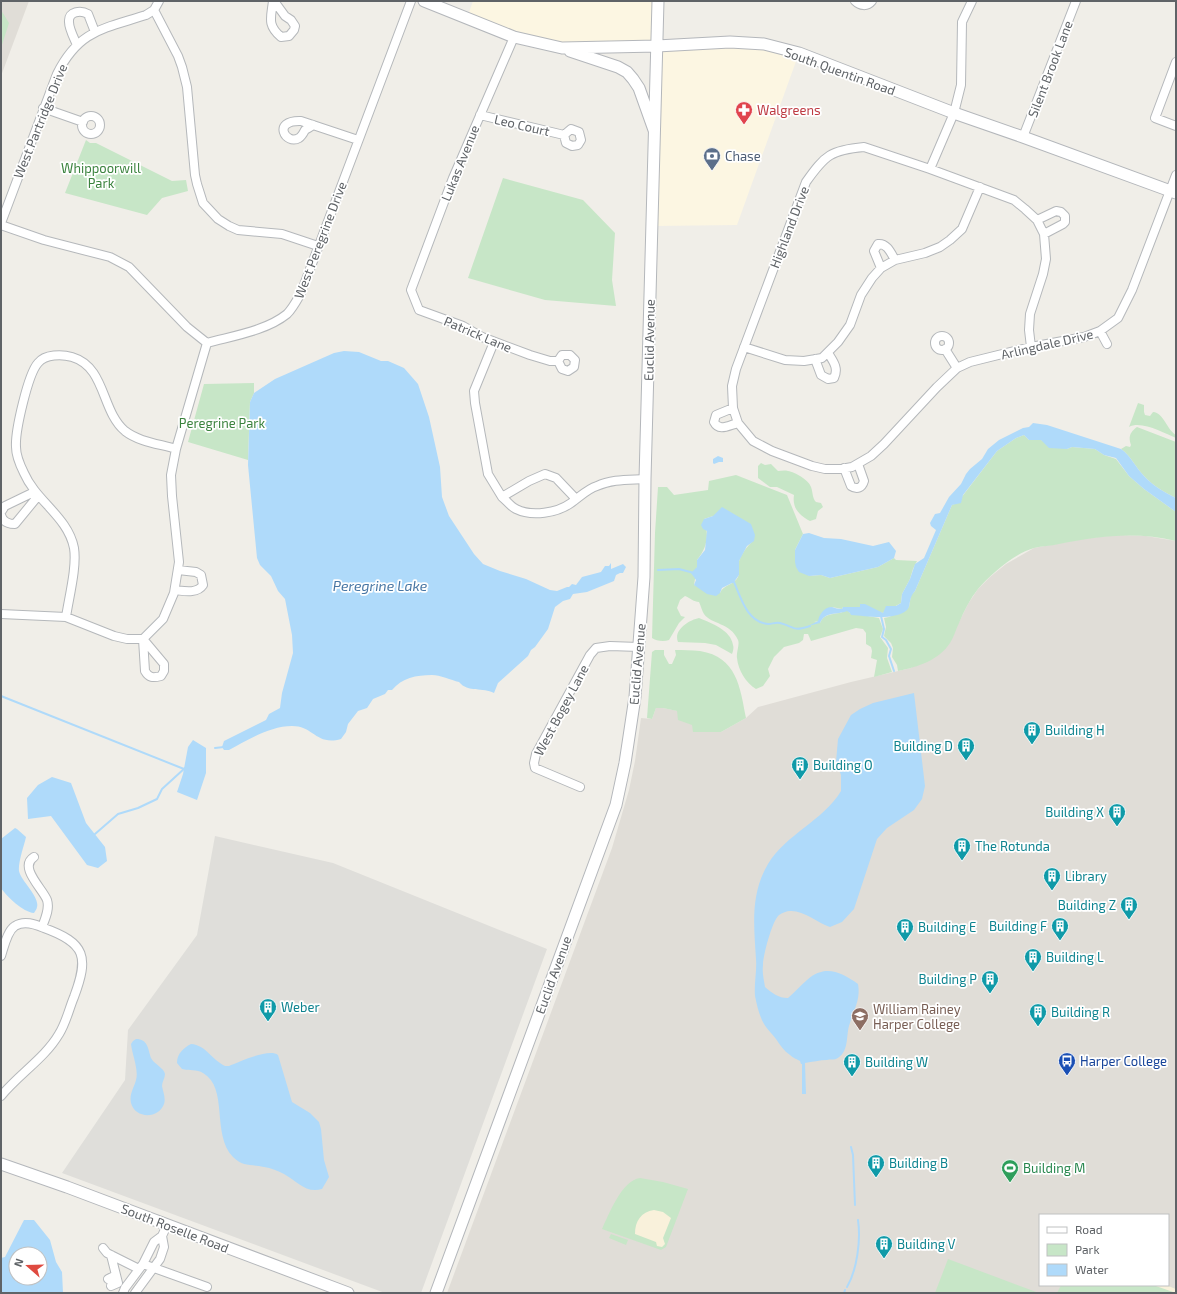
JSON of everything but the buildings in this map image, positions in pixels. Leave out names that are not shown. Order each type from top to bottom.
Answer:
[{"type":"main road","name":"South Quentin Road","points":[[424,1],[514,37],[562,48],[657,46],[730,42],[764,44],[799,53],[954,113],[1173,192]]},
{"type":"main road","name":"Euclid Avenue","points":[[436,1293],[616,805],[625,763],[635,697],[644,576],[645,479],[658,1]]},
{"type":"main road","points":[[562,48],[618,67],[627,72],[639,88],[655,134]]},
{"type":"main road","name":"South Roselle Road","points":[[1,1164],[348,1293]]},
{"type":"street","points":[[159,1],[154,10],[178,56],[187,87],[195,175],[203,203],[218,219],[238,230],[282,234],[318,246]]},
{"type":"street","name":"West Peregrine Drive","points":[[207,343],[275,322],[287,314],[294,305],[300,293],[411,1]]},
{"type":"street","points":[[855,1],[863,6],[872,1]]},
{"type":"street","points":[[930,169],[954,113],[961,85],[962,22],[972,1]]},
{"type":"street","name":"Silent Brook Lane","points":[[1024,137],[1076,1]]},
{"type":"street","name":"West Partridge Drive","points":[[1,224],[43,108],[59,69],[66,57],[77,44],[95,32],[146,15],[154,10]]},
{"type":"street","points":[[77,44],[69,22],[70,17],[74,12],[78,11],[88,14],[95,32]]},
{"type":"street","name":"Lukas Avenue","points":[[411,290],[453,178],[514,37]]},
{"type":"street","points":[[1176,62],[1155,118],[1176,126]]},
{"type":"street","points":[[43,108],[83,122]]},
{"type":"street","name":"Leo Court","points":[[480,116],[564,135]]},
{"type":"street","points":[[313,125],[358,140]]},
{"type":"street","name":"Highland Drive","points":[[738,423],[733,408],[732,386],[736,369],[806,182],[819,164],[832,154],[844,149],[864,147],[980,187],[1014,200],[1037,220],[1044,234],[1046,259],[1043,274],[1030,314],[1029,330],[1031,347]]},
{"type":"street","name":"Arlingdale Drive","points":[[738,423],[754,441],[772,452],[812,466],[826,469],[852,467],[871,456],[884,444],[937,387],[957,368],[970,362],[1031,347],[1084,337],[1100,331],[1118,318],[1132,290],[1173,192],[1176,175]]},
{"type":"street","points":[[744,347],[785,360],[804,361],[822,358],[838,342],[850,325],[861,295],[872,278],[882,268],[895,260],[940,248],[950,240],[962,229],[980,187]]},
{"type":"street","points":[[1037,220],[1056,211],[1062,212],[1065,216],[1063,224],[1044,234]]},
{"type":"street","points":[[1,224],[44,240],[110,256],[121,262],[129,267],[187,327],[207,343],[176,449],[171,475],[179,562],[174,590],[163,619],[143,639],[128,639],[114,636],[66,617],[1,614]]},
{"type":"street","points":[[882,268],[874,251],[878,244],[885,245],[895,260]]},
{"type":"street","name":"Patrick Lane","points":[[411,290],[419,310],[463,326],[494,342],[550,361],[558,361]]},
{"type":"street","points":[[1100,331],[1107,344]]},
{"type":"street","points":[[494,342],[474,391],[475,403],[488,474],[502,496],[515,509],[534,513],[553,512],[570,504],[596,486],[612,481],[645,479]]},
{"type":"street","points":[[945,349],[957,368]]},
{"type":"street","points":[[815,359],[822,375],[828,379],[834,378],[836,366],[828,353]]},
{"type":"street","points":[[66,617],[74,563],[74,548],[64,525],[36,494],[24,474],[16,447],[18,422],[33,371],[38,361],[58,355],[70,356],[83,362],[99,382],[114,416],[125,431],[137,438],[176,449]]},
{"type":"street","points":[[733,408],[716,415],[714,422],[716,426],[720,428],[738,423]]},
{"type":"street","points":[[844,468],[851,486],[859,488],[864,481],[858,464]]},
{"type":"street","points":[[502,496],[545,474],[556,478],[576,499]]},
{"type":"street","points":[[36,494],[15,524],[5,522],[1,513],[5,506],[36,494]]},
{"type":"street","points":[[174,590],[193,591],[200,589],[203,585],[201,575],[196,572],[178,570]]},
{"type":"street","name":"West Bogey Lane","points":[[580,787],[535,768],[534,763],[536,754],[590,656],[596,648],[610,646],[639,647]]},
{"type":"street","points":[[34,856],[31,858],[29,868],[34,881],[47,900],[48,906],[42,927]]},
{"type":"street","points":[[1,956],[11,930],[15,926],[28,922],[62,935],[76,946],[82,960],[80,980],[60,1033],[46,1050],[9,1086],[1,1096]]},
{"type":"street","points":[[123,1293],[125,1288],[141,1267],[154,1242],[162,1236],[167,1225]]},
{"type":"street","points":[[135,1293],[160,1259],[164,1247],[162,1236]]},
{"type":"street","points":[[109,1283],[118,1283],[105,1253],[141,1267],[153,1268],[207,1287]]},
{"type":"shaded area","points":[[1,1],[29,1],[1,76]]},
{"type":"shaded area","points":[[473,1],[658,1],[657,45],[730,42],[799,53],[737,225],[653,226],[657,46],[562,48],[467,18]]},
{"type":"shaded area","name":"William Rainey Harper College","points":[[1119,535],[1146,536],[1176,541],[1176,1293],[447,1293],[612,848],[629,790],[641,718],[652,719],[656,708],[663,708],[678,711],[721,732],[746,718],[758,707],[851,682],[911,668],[959,622],[978,589],[990,577],[1006,564],[1034,548],[1088,538]]},
{"type":"shaded area","points":[[215,836],[333,863],[547,949],[421,1293],[385,1293],[62,1173],[125,1080],[128,1030],[197,935]]},
{"type":"green space","points":[[1,10],[9,23],[1,48]]},
{"type":"green space","name":"Whippoorwill Park","points":[[86,140],[90,143],[96,143],[172,181],[186,180],[188,191],[162,198],[147,215],[65,193]]},
{"type":"green space","points":[[503,178],[583,200],[615,233],[612,280],[616,306],[545,300],[468,278]]},
{"type":"green space","name":"Peregrine Park","points":[[254,383],[254,393],[250,402],[248,460],[188,442],[204,384]]},
{"type":"green space","points":[[1138,403],[1144,405],[1145,415],[1150,416],[1153,412],[1160,415],[1176,435],[1176,438],[1146,426],[1134,425],[1129,427]]},
{"type":"green space","points":[[1137,427],[1176,442],[1176,498],[1147,480],[1128,455],[1121,449],[1126,446],[1130,447],[1130,435]]},
{"type":"green space","points":[[1024,435],[1029,440],[1041,440],[1067,449],[1072,447],[1095,449],[1104,455],[1116,459],[1129,476],[1176,512],[1176,541],[1132,535],[1103,537],[1037,547],[1019,554],[1011,559],[978,589],[965,610],[951,641],[940,654],[920,665],[898,671],[897,665],[892,657],[893,648],[891,643],[884,636],[886,627],[884,618],[909,607],[911,595],[915,591],[952,505],[957,503],[997,451],[1016,438]]},
{"type":"green space","points":[[761,463],[765,465],[771,464],[778,471],[794,473],[810,484],[813,497],[816,502],[821,503],[823,507],[818,511],[816,519],[810,521],[797,511],[794,504],[794,495],[777,487],[770,487],[758,478],[758,466]]},
{"type":"green space","points":[[736,475],[787,495],[803,534],[795,550],[809,576],[821,575],[830,578],[878,567],[894,558],[896,560],[917,561],[902,594],[901,603],[883,613],[861,607],[843,607],[842,609],[832,607],[822,613],[819,621],[814,622],[820,623],[822,619],[828,615],[847,610],[850,613],[879,618],[883,629],[880,637],[888,648],[887,658],[892,672],[874,677],[877,660],[871,658],[871,647],[866,644],[866,633],[863,629],[856,628],[811,641],[808,634],[804,634],[803,640],[799,643],[784,647],[774,657],[768,669],[770,676],[763,686],[756,689],[746,680],[739,667],[737,656],[738,640],[735,634],[726,627],[707,618],[703,613],[699,602],[685,596],[680,600],[677,608],[681,616],[685,617],[679,623],[669,640],[660,641],[652,638],[658,487],[667,487],[674,495],[708,490],[709,481]],"holes":[[[713,516],[754,540],[743,552],[740,558],[738,577],[734,582],[721,590],[720,593],[694,585],[697,560],[701,555],[707,535],[704,519]]]},
{"type":"green space","points":[[699,618],[720,628],[729,635],[733,646],[732,654],[716,645],[678,642],[678,633],[683,626]]},
{"type":"green space","points":[[655,650],[664,650],[664,655],[669,664],[672,664],[676,655],[675,650],[700,651],[712,654],[722,660],[735,675],[739,685],[746,718],[721,732],[693,732],[692,725],[678,720],[677,711],[656,708],[652,719],[647,718],[652,652]]},
{"type":"green space","points":[[640,1178],[663,1182],[688,1189],[666,1247],[661,1250],[602,1229],[612,1207],[622,1191],[633,1180]]},
{"type":"green space","points":[[611,1234],[628,1240],[626,1245],[609,1238]]},
{"type":"green space","points":[[948,1259],[1039,1293],[935,1293]]},
{"type":"green space","points":[[1060,1286],[1168,1286],[1176,1289],[1176,1293],[1057,1293]]},
{"type":"sand","points":[[654,1210],[663,1212],[671,1218],[663,1238],[665,1244],[662,1247],[657,1246],[656,1242],[635,1234],[636,1225],[642,1215]]},
{"type":"sand","points":[[1156,1286],[1168,1286],[1176,1289],[1176,1293]]},
{"type":"water","name":"Peregrine Lake","points":[[344,351],[359,352],[381,361],[388,361],[404,368],[418,384],[429,417],[440,467],[442,497],[449,516],[474,554],[483,564],[526,579],[550,590],[557,591],[569,587],[572,584],[576,585],[582,577],[601,572],[605,566],[609,566],[611,563],[611,569],[623,564],[626,567],[623,573],[616,575],[614,581],[587,592],[573,594],[570,599],[563,601],[555,607],[548,629],[528,656],[498,683],[494,693],[485,690],[467,688],[459,682],[438,676],[426,675],[410,678],[400,683],[392,690],[388,690],[385,694],[373,699],[367,708],[358,711],[348,724],[346,732],[341,739],[326,740],[305,729],[292,726],[267,731],[229,750],[224,750],[222,747],[224,741],[266,720],[269,714],[280,708],[282,693],[293,653],[292,635],[285,599],[278,591],[271,576],[260,565],[257,558],[248,465],[250,402],[254,393],[275,379],[334,353]]},
{"type":"water","points":[[1033,423],[1047,425],[1121,449],[1128,455],[1147,480],[1176,498],[1176,512],[1129,476],[1116,458],[1104,455],[1095,449],[1072,447],[1067,449],[1049,448],[1041,440],[1029,440],[1024,435],[1016,438],[997,451],[963,495],[961,503],[952,505],[915,591],[911,596],[907,610],[895,616],[888,617],[851,615],[847,611],[828,615],[822,619],[820,623],[808,626],[818,621],[822,612],[829,607],[842,609],[843,607],[860,607],[860,604],[865,604],[883,613],[886,606],[896,606],[901,603],[902,594],[910,579],[915,564],[924,558],[936,530],[930,523],[935,514],[940,513],[949,497],[961,484],[966,474],[982,459],[988,449],[999,440],[1023,428],[1029,427]]},
{"type":"water","points":[[718,456],[723,458],[723,462],[714,464],[713,459]]},
{"type":"water","points":[[722,507],[751,524],[755,535],[754,541],[747,546],[739,561],[739,575],[734,582],[722,588],[720,593],[716,596],[707,594],[694,585],[696,580],[691,573],[697,567],[697,560],[705,550],[707,531],[703,529],[701,525],[704,519],[713,516]]},
{"type":"water","points":[[809,533],[824,538],[841,539],[873,546],[889,542],[896,551],[894,558],[878,567],[830,578],[821,575],[809,576],[799,572],[796,567],[795,550],[803,534]]},
{"type":"water","points":[[914,693],[925,786],[922,799],[914,810],[887,828],[877,839],[854,909],[842,922],[830,927],[795,911],[787,911],[779,915],[776,919],[768,939],[763,961],[763,976],[765,987],[775,995],[788,998],[804,982],[814,975],[827,971],[839,973],[858,984],[858,1000],[849,1026],[843,1053],[836,1059],[805,1063],[806,1094],[802,1094],[802,1064],[784,1050],[766,1027],[760,1016],[755,996],[756,964],[754,910],[758,887],[762,875],[776,853],[784,844],[825,811],[841,791],[841,775],[836,762],[838,739],[851,715],[873,703]]},
{"type":"water","points":[[193,740],[206,748],[206,773],[197,800],[177,792],[183,774],[188,747]]},
{"type":"water","points":[[52,777],[71,783],[86,823],[105,847],[107,861],[98,868],[87,865],[51,816],[28,819],[27,798],[38,785]]},
{"type":"water","points":[[15,828],[26,837],[20,859],[19,871],[20,875],[36,899],[37,908],[34,913],[25,910],[16,904],[1,888],[1,839]]},
{"type":"water","points":[[136,1039],[140,1039],[145,1043],[151,1058],[165,1074],[162,1086],[165,1102],[161,1109],[157,1112],[147,1115],[137,1112],[131,1103],[131,1094],[137,1076],[131,1044]]},
{"type":"water","points":[[191,1044],[201,1047],[225,1066],[229,1066],[261,1054],[274,1053],[278,1055],[292,1102],[310,1113],[319,1122],[324,1160],[329,1177],[322,1189],[311,1190],[277,1171],[267,1167],[244,1164],[233,1157],[226,1147],[216,1089],[211,1080],[201,1072],[182,1069],[177,1063],[181,1052],[185,1047]]},
{"type":"water","points":[[24,1220],[34,1220],[50,1240],[56,1262],[62,1272],[63,1293],[1,1293],[1,1258],[5,1257],[8,1251],[8,1286],[48,1286],[48,1246],[11,1246]]},
{"type":"waterway","points":[[658,570],[679,569],[694,573]]},
{"type":"waterway","points":[[732,582],[734,582],[742,602],[755,619],[768,624],[780,623],[797,629],[810,626]]},
{"type":"waterway","points":[[881,616],[884,629],[882,637],[886,640],[891,649],[889,656],[894,671]]},
{"type":"waterway","points":[[1,696],[184,769]]},
{"type":"waterway","points":[[215,748],[224,747]]},
{"type":"waterway","points":[[95,834],[118,814],[138,808],[157,799],[162,789],[185,768]]},
{"type":"waterway","points":[[851,1147],[853,1155],[855,1205]]},
{"type":"waterway","points":[[847,1287],[856,1264],[859,1237],[858,1220]]},
{"type":"place","name":"Walgreens","points":[[744,125]]},
{"type":"place","name":"Chase","points":[[712,171]]},
{"type":"place","name":"Building H","points":[[1032,745]]},
{"type":"place","name":"Building D","points":[[966,761]]},
{"type":"place","name":"Building O","points":[[800,780]]},
{"type":"place","name":"Building X","points":[[1117,827]]},
{"type":"place","name":"The Rotunda","points":[[962,861]]},
{"type":"place","name":"Library","points":[[1052,891]]},
{"type":"place","name":"Building Z","points":[[1129,920]]},
{"type":"place","name":"Building F","points":[[1060,941]]},
{"type":"place","name":"Building E","points":[[905,942]]},
{"type":"place","name":"Building L","points":[[1033,972]]},
{"type":"place","name":"Building P","points":[[990,994]]},
{"type":"place","name":"Weber","points":[[268,1022]]},
{"type":"place","name":"Building R","points":[[1038,1027]]},
{"type":"place","name":"William Rainey Harper College","points":[[860,1031]]},
{"type":"place","name":"Harper College","points":[[1067,1076]]},
{"type":"place","name":"Building W","points":[[852,1077]]},
{"type":"place","name":"Building B","points":[[876,1178]]},
{"type":"place","name":"Building M","points":[[1010,1183]]},
{"type":"place","name":"Building V","points":[[884,1259]]}]
